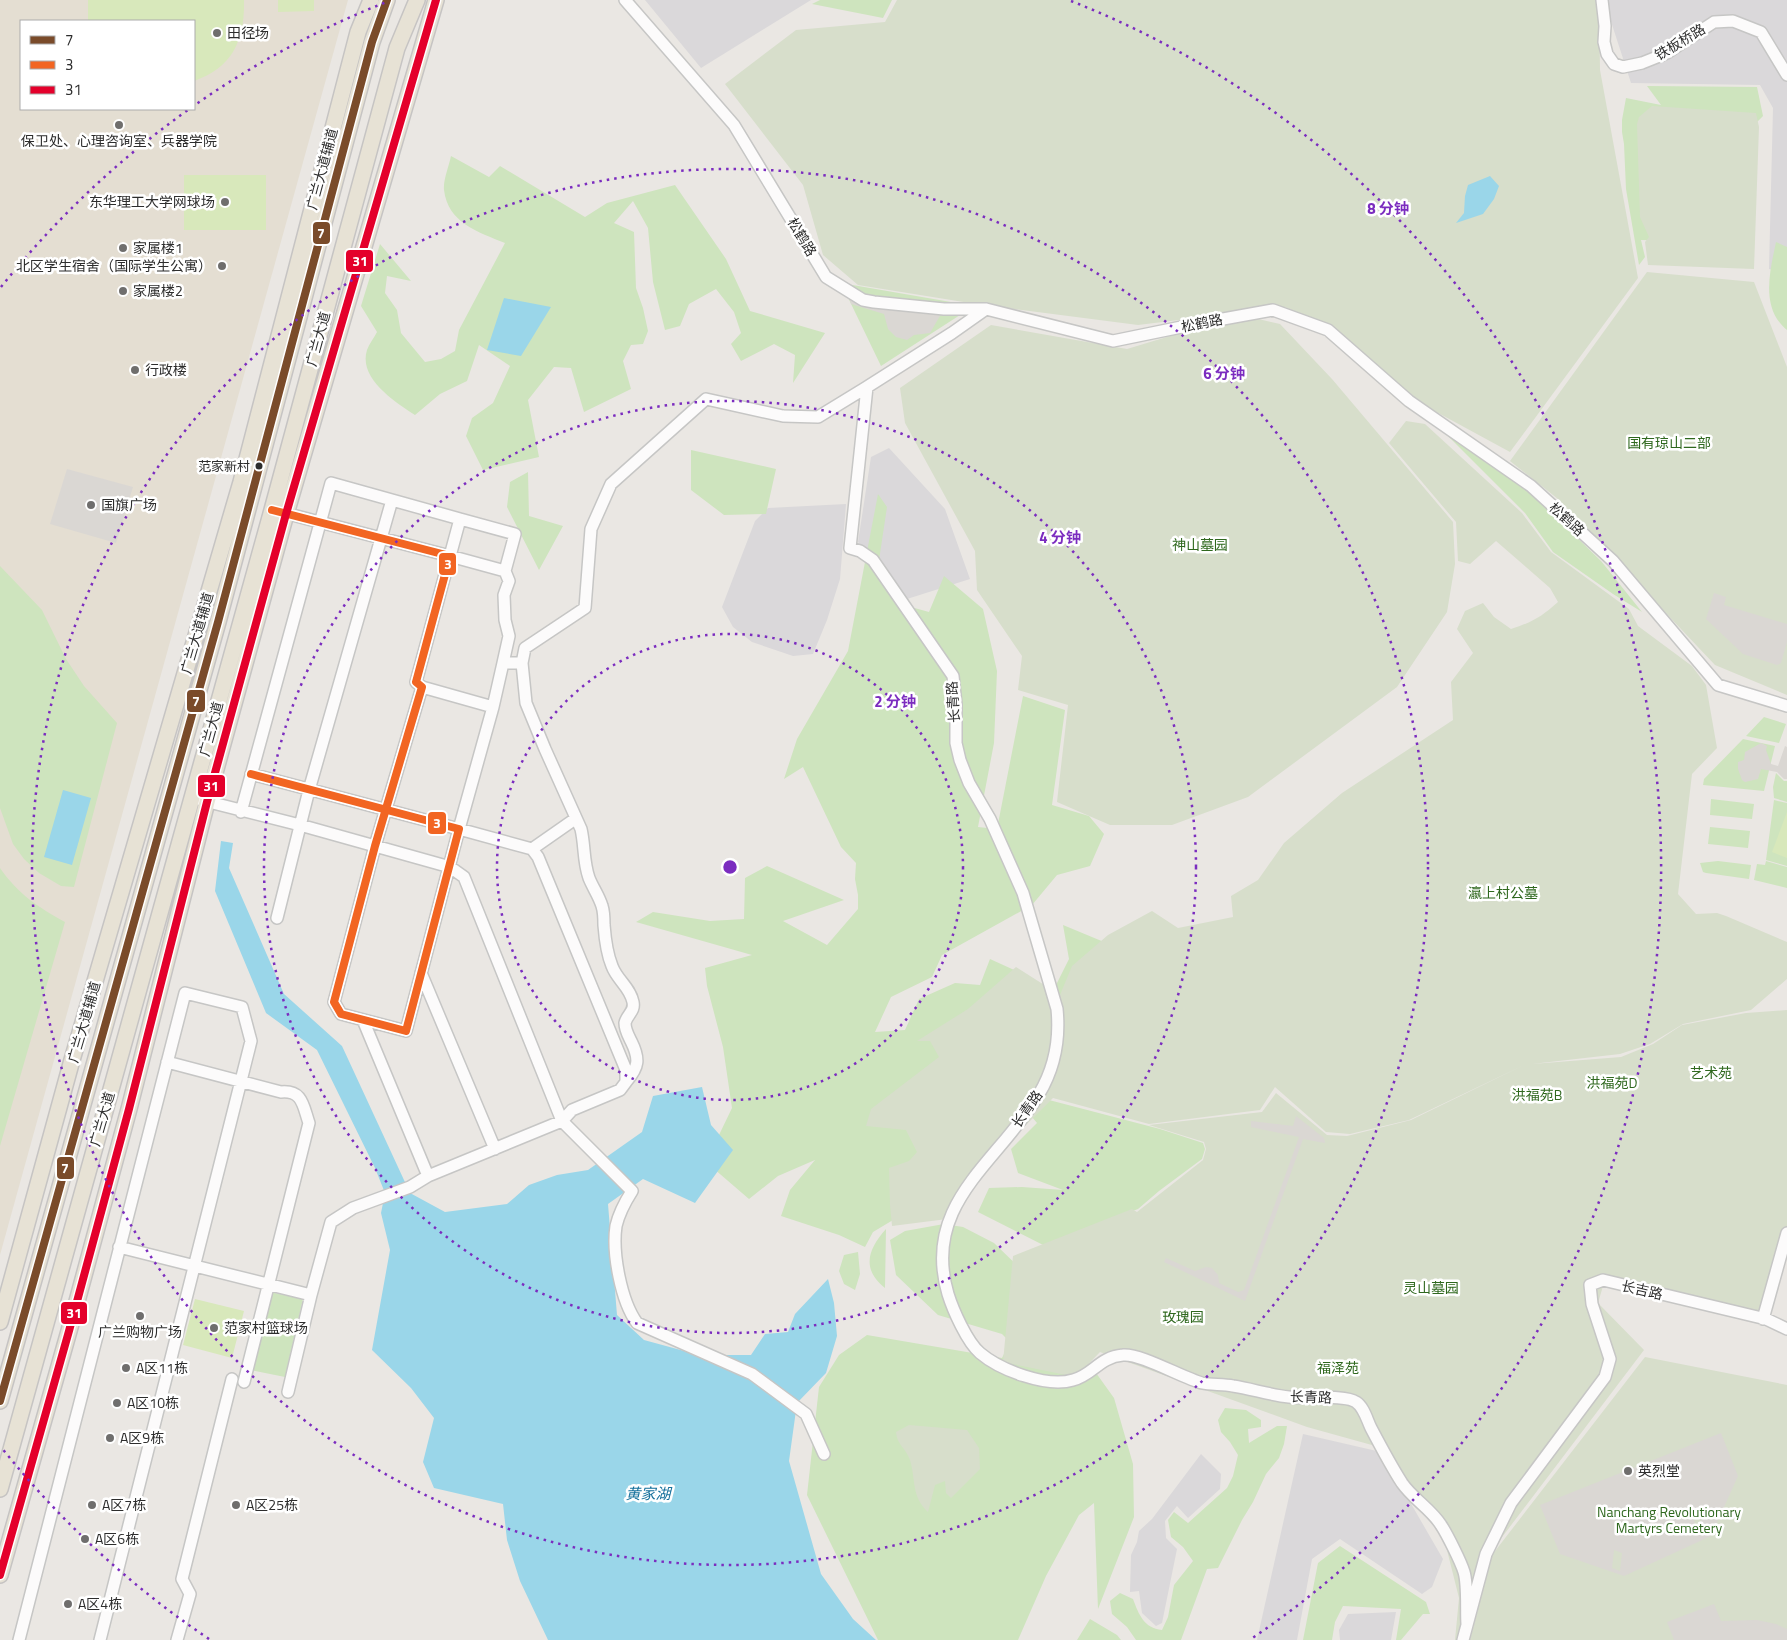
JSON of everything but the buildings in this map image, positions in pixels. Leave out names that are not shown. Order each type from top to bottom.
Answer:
[{"type":"main road","name":"广兰大道辅道","points":[[0,1322],[72,1060],[240,482],[358,32],[371,0]]},
{"type":"main road","name":"广兰大道","points":[[0,1401],[220,613],[372,42],[387,0]]},
{"type":"main road","name":"广兰大道","points":[[279,512],[398,48],[417,0]]},
{"type":"main road","points":[[0,1575],[129,1109],[199,800],[279,512],[437,1]]},
{"type":"main road","name":"广兰大道","points":[[0,1489],[199,800]]},
{"type":"street","name":"松鹤路","points":[[625,0],[734,125],[826,277],[863,300],[944,309],[986,309],[1113,341],[1201,322],[1273,310],[1328,330],[1409,401],[1531,486],[1613,561],[1718,685],[1787,706]]},
{"type":"street","name":"铁板桥路","points":[[1602,0],[1605,26],[1604,42],[1607,54],[1614,64],[1624,67],[1642,63],[1667,53],[1714,22],[1733,21],[1762,32],[1787,75]]},
{"type":"street","points":[[288,1392],[331,1222],[353,1208],[410,1187],[428,1176],[562,1121],[572,1110],[620,1090],[638,1066],[625,1024],[634,1006],[630,992],[612,968],[602,906],[589,878],[583,856],[581,829],[526,703],[522,663],[525,648],[585,608],[591,529],[611,484],[706,399],[783,416],[818,417],[952,333],[986,309]]},
{"type":"street","name":"长青路","points":[[867,387],[850,548],[860,551],[873,560],[953,676],[956,704],[956,743],[960,760],[968,783],[990,819],[1023,893],[1057,1009],[1059,1028],[1055,1051],[1043,1086],[1022,1119],[963,1191],[956,1204],[942,1250],[948,1293],[956,1314],[978,1352],[996,1364],[1038,1380],[1072,1381],[1084,1375],[1106,1358],[1126,1354],[1203,1383],[1230,1385],[1287,1397],[1353,1399],[1360,1404],[1372,1430],[1403,1484],[1441,1524],[1465,1573],[1467,1624]]},
{"type":"street","points":[[241,812],[331,483],[515,534],[505,571],[509,581],[504,594],[505,620],[509,636],[504,663],[406,1031],[341,1014],[334,1002],[375,846],[422,687]]},
{"type":"street","points":[[277,918],[309,790],[392,500]]},
{"type":"street","points":[[279,512],[505,571]]},
{"type":"street","points":[[460,519],[416,682],[422,687],[492,707]]},
{"type":"street","points":[[504,663],[522,663]]},
{"type":"street","points":[[251,774],[532,849],[538,857],[626,1070],[626,1082]]},
{"type":"street","points":[[199,800],[241,812],[300,825],[450,867],[464,877],[562,1121],[632,1191],[623,1206],[616,1226],[615,1242],[623,1292],[630,1314],[637,1323],[752,1374],[806,1414],[824,1454]]},
{"type":"street","points":[[532,849],[575,819]]},
{"type":"street","points":[[422,973],[495,1148]]},
{"type":"street","points":[[19,1640],[185,993],[242,1007],[251,1042],[100,1640]]},
{"type":"street","points":[[363,1020],[428,1176]]},
{"type":"street","points":[[167,1062],[281,1092],[294,1093],[301,1099],[309,1123],[244,1382]]},
{"type":"street","points":[[1763,1319],[1787,1233]]},
{"type":"street","points":[[120,1247],[268,1286],[311,1295]]},
{"type":"street","name":"长吉路","points":[[1467,1624],[1486,1554],[1511,1503],[1605,1378],[1610,1360],[1592,1304],[1590,1285],[1603,1280],[1763,1319],[1787,1329]]},
{"type":"street","points":[[177,1640],[190,1594],[182,1578],[232,1379]]},
{"type":"street","points":[[1463,1640],[1467,1624]]},
{"type":"shaded area","points":[[0,0],[348,0],[0,1255]]},
{"type":"shaded area","points":[[645,0],[811,0],[701,68]]},
{"type":"shaded area","points":[[1604,0],[1787,0],[1787,273],[1769,269],[1773,108],[1760,85],[1631,83]]},
{"type":"shaded area","points":[[849,298],[944,309],[930,333],[914,335],[907,340],[896,337],[888,329],[884,314],[851,304]]},
{"type":"shaded area","points":[[889,448],[945,509],[970,579],[907,599],[858,542],[871,457]]},
{"type":"shaded area","name":"国旗广场","points":[[67,469],[133,487],[116,543],[50,524]]},
{"type":"shaded area","points":[[846,504],[840,579],[827,620],[813,654],[793,656],[752,642],[733,627],[722,607],[755,521],[768,508]]},
{"type":"shaded area","points":[[1714,593],[1726,597],[1724,605],[1787,624],[1787,642],[1781,663],[1777,665],[1743,654],[1706,619]]},
{"type":"shaded area","points":[[1761,743],[1767,746],[1766,750],[1771,764],[1778,766],[1785,746],[1787,747],[1787,779],[1784,779],[1777,772],[1761,769],[1758,779],[1745,782],[1742,780],[1738,769],[1738,762],[1744,760],[1745,752]]},
{"type":"shaded area","points":[[1296,1116],[1324,1138],[1325,1143],[1303,1139],[1245,1301],[1164,1262],[1166,1258],[1195,1271],[1206,1267],[1212,1268],[1218,1275],[1219,1283],[1238,1292],[1244,1290],[1299,1137],[1251,1127],[1251,1121],[1293,1126]]},
{"type":"shaded area","points":[[1721,1433],[1738,1476],[1711,1536],[1624,1576],[1560,1554],[1540,1505]],"holes":[[[1699,1510],[1702,1527],[1706,1526],[1707,1529],[1702,1534],[1697,1535],[1693,1515]],[[1614,1550],[1622,1553],[1620,1571],[1612,1568]]]},
{"type":"shaded area","points":[[1303,1434],[1381,1452],[1443,1559],[1432,1587],[1422,1594],[1340,1539],[1312,1559],[1297,1640],[1257,1640]]},
{"type":"shaded area","points":[[1201,1454],[1221,1474],[1220,1489],[1188,1518],[1177,1506],[1165,1521],[1166,1538],[1177,1549],[1162,1623],[1156,1626],[1142,1613],[1139,1591],[1130,1592],[1131,1555],[1137,1542],[1139,1531],[1152,1519]]},
{"type":"shaded area","points":[[1714,1604],[1721,1621],[1757,1620],[1776,1624],[1787,1629],[1787,1640],[1674,1640],[1667,1622]]},
{"type":"shaded area","points":[[1396,1612],[1391,1640],[1340,1640],[1339,1630],[1348,1614]]},
{"type":"green space","name":"田径场","points":[[88,0],[244,0],[242,27],[234,50],[218,68],[195,81],[195,20],[88,20]]},
{"type":"green space","points":[[278,0],[314,0],[314,11],[278,12]]},
{"type":"green space","points":[[820,0],[892,0],[883,18],[812,4]]},
{"type":"green space","points":[[897,0],[1598,0],[1600,70],[1638,278],[1510,452],[1418,402],[1330,328],[1285,307],[1138,325],[976,304],[858,285],[823,255],[803,185],[725,84],[796,30],[885,22]]},
{"type":"green space","points":[[1647,86],[1757,87],[1763,116],[1748,131],[1745,243],[1641,240],[1645,257],[1639,265],[1626,189],[1622,120],[1626,98],[1661,105]]},
{"type":"green space","points":[[1652,106],[1756,113],[1759,127],[1754,269],[1648,265],[1645,242],[1649,237],[1640,217],[1637,124],[1639,117]]},
{"type":"green space","points":[[451,156],[489,177],[500,166],[585,217],[607,203],[675,185],[726,259],[750,311],[825,333],[793,383],[795,355],[774,344],[741,361],[731,344],[741,333],[734,312],[716,289],[689,304],[680,326],[665,330],[653,282],[648,228],[633,201],[614,223],[634,232],[636,288],[648,331],[643,344],[631,345],[623,361],[631,389],[584,412],[571,368],[554,367],[528,400],[539,457],[483,470],[466,436],[472,418],[493,403],[510,366],[479,345],[467,381],[440,394],[415,415],[380,388],[368,370],[366,360],[367,350],[377,332],[361,306],[380,244],[411,281],[387,276],[385,293],[397,310],[401,333],[425,362],[441,359],[455,351],[459,330],[505,243],[466,225],[451,211],[444,186]]},
{"type":"green space","name":"东华理工大学网球场","points":[[184,175],[266,175],[266,230],[184,230]]},
{"type":"green space","points":[[1776,242],[1787,247],[1787,330],[1773,311],[1770,300],[1771,265]]},
{"type":"green space","name":"国有琼山二部","points":[[1647,272],[1754,282],[1787,367],[1787,695],[1715,665],[1558,499],[1510,461]]},
{"type":"green space","points":[[841,283],[974,306],[881,366]]},
{"type":"green space","name":"神山墓园","points":[[1250,317],[1280,324],[1332,379],[1453,522],[1455,564],[1447,612],[1397,687],[1248,797],[1172,825],[1110,825],[1057,802],[1068,705],[1018,690],[1022,656],[977,590],[975,551],[905,423],[900,388],[991,325],[1127,349],[1210,324]]},
{"type":"green space","points":[[1406,421],[1425,424],[1522,513],[1551,552],[1629,609],[1638,626],[1692,666],[1706,685],[1717,748],[1692,774],[1678,894],[1696,914],[1717,913],[1787,942],[1787,979],[1751,1010],[1683,1024],[1650,1044],[1620,1054],[1532,1064],[1621,1057],[1653,1044],[1682,1025],[1746,1013],[1787,1010],[1787,1254],[1765,1324],[1603,1286],[1598,1303],[1644,1350],[1490,1553],[1467,1640],[1455,1640],[1459,1598],[1441,1526],[1379,1447],[1307,1427],[1100,1352],[1076,1377],[1003,1362],[1013,1256],[1132,1209],[1137,1212],[1203,1160],[1206,1149],[1204,1142],[1149,1125],[1262,1112],[1276,1093],[1327,1135],[1347,1136],[1411,1120],[1524,1065],[1409,1120],[1350,1134],[1326,1132],[1275,1087],[1260,1110],[1149,1124],[1053,1098],[1017,1134],[947,1219],[892,1226],[889,1168],[909,1161],[917,1152],[906,1130],[866,1126],[871,1109],[939,1057],[930,1041],[917,1041],[968,1009],[1016,967],[1060,995],[1072,966],[1108,935],[1152,911],[1178,928],[1233,917],[1231,896],[1258,880],[1284,843],[1342,793],[1453,720],[1451,682],[1473,653],[1457,629],[1465,611],[1483,603],[1494,617],[1511,629],[1547,612],[1558,602],[1550,588],[1496,541],[1470,564],[1458,561],[1456,522],[1389,443]]},
{"type":"green space","points":[[1441,429],[1527,489],[1601,561],[1642,612],[1553,552],[1525,513]]},
{"type":"green space","points":[[691,450],[776,469],[766,514],[724,515],[691,490]]},
{"type":"green space","points":[[528,472],[529,516],[563,526],[539,570],[507,507],[510,482]]},
{"type":"green space","points":[[878,494],[887,507],[878,567],[900,604],[929,612],[944,576],[983,609],[997,671],[994,743],[978,827],[997,829],[1023,696],[1065,710],[1052,805],[1089,816],[1104,834],[1090,866],[1057,875],[1032,905],[942,955],[932,977],[891,997],[875,1032],[905,1030],[919,999],[955,983],[980,985],[990,959],[1021,973],[1051,995],[1069,959],[1063,925],[1104,942],[1049,1100],[1160,1129],[1203,1143],[1205,1149],[1202,1159],[1138,1209],[1092,1226],[1051,1249],[978,1212],[989,1188],[1022,1187],[1063,1190],[1018,1173],[1011,1149],[1037,1123],[1010,1091],[908,1211],[873,1232],[865,1247],[839,1235],[781,1216],[790,1190],[815,1160],[778,1176],[749,1199],[706,1162],[732,1108],[723,1047],[707,986],[705,968],[752,955],[636,922],[653,912],[710,921],[744,919],[745,878],[767,866],[844,900],[783,921],[827,945],[858,909],[855,879],[856,863],[841,847],[803,767],[784,779],[797,739],[848,651]]},
{"type":"green space","points":[[0,566],[42,610],[66,659],[84,686],[117,723],[74,887],[61,886],[39,873],[24,859],[13,844],[0,808]]},
{"type":"green space","points":[[1764,717],[1786,724],[1779,743],[1746,736]]},
{"type":"green space","points":[[1743,739],[1775,746],[1764,791],[1703,785],[1704,779]]},
{"type":"green space","points":[[1776,773],[1784,781],[1787,781],[1787,802],[1774,798],[1773,787]]},
{"type":"green space","points":[[1711,799],[1754,804],[1752,819],[1710,815]]},
{"type":"green space","points":[[1774,800],[1787,803],[1787,866],[1766,860]]},
{"type":"green space","points":[[1787,812],[1787,858],[1772,852]]},
{"type":"green space","points":[[1710,827],[1750,831],[1748,848],[1708,844]]},
{"type":"green space","points":[[1718,861],[1751,865],[1749,879],[1703,872],[1700,863]]},
{"type":"green space","points":[[1766,861],[1787,867],[1787,888],[1754,880],[1757,864],[1765,865]]},
{"type":"green space","points":[[0,868],[21,893],[65,922],[0,1146]]},
{"type":"green space","points":[[944,1224],[963,1227],[994,1243],[1023,1271],[1114,1398],[1133,1464],[1134,1517],[1098,1609],[1094,1503],[1079,1515],[1046,1576],[1018,1640],[878,1640],[807,1495],[819,1387],[839,1355],[867,1335],[1002,1358],[1010,1342],[1002,1334],[938,1315],[896,1275],[890,1240],[905,1231]]},
{"type":"green space","points":[[886,1229],[885,1288],[872,1274],[870,1259],[871,1251]]},
{"type":"green space","points":[[858,1252],[860,1274],[855,1290],[844,1284],[839,1271],[844,1255]]},
{"type":"green space","points":[[270,1292],[303,1299],[285,1377],[250,1370]]},
{"type":"green space","name":"范家村篮球场","points":[[195,1299],[244,1311],[232,1358],[183,1345]]},
{"type":"green space","name":"Nanchang Revolutionary Martyrs Cemetery","points":[[1645,1357],[1787,1385],[1787,1640],[1470,1640],[1492,1555]]},
{"type":"green space","points":[[1225,1408],[1246,1410],[1261,1420],[1261,1427],[1248,1429],[1249,1443],[1277,1426],[1287,1426],[1279,1458],[1266,1474],[1218,1568],[1207,1569],[1181,1640],[1136,1640],[1127,1627],[1112,1614],[1110,1601],[1120,1593],[1133,1599],[1146,1624],[1162,1630],[1168,1617],[1174,1585],[1193,1561],[1183,1547],[1171,1537],[1168,1520],[1174,1512],[1188,1523],[1227,1488],[1233,1476],[1238,1455],[1221,1432],[1218,1420]]},
{"type":"green space","points":[[909,1425],[967,1430],[979,1448],[980,1469],[951,1498],[946,1493],[945,1481],[935,1485],[928,1512],[916,1494],[910,1460],[896,1432]]},
{"type":"green space","points":[[1340,1546],[1426,1602],[1430,1614],[1423,1614],[1401,1640],[1396,1640],[1401,1609],[1343,1606],[1335,1622],[1332,1640],[1303,1640],[1318,1563]]},
{"type":"green space","points":[[1090,1619],[1117,1635],[1121,1640],[1077,1640]]},
{"type":"water","points":[[1490,176],[1499,186],[1494,199],[1483,214],[1456,223],[1464,213],[1468,185]]},
{"type":"water","points":[[504,298],[551,307],[521,356],[487,350]]},
{"type":"water","points":[[63,790],[91,798],[72,865],[44,857]]},
{"type":"water","name":"黄家湖","points":[[221,841],[233,843],[229,868],[284,994],[342,1046],[410,1193],[445,1212],[507,1204],[529,1185],[557,1175],[588,1170],[642,1132],[653,1096],[702,1087],[711,1125],[733,1150],[695,1203],[643,1179],[608,1204],[617,1315],[644,1340],[699,1355],[751,1355],[765,1334],[788,1332],[795,1314],[828,1279],[834,1303],[837,1336],[826,1373],[797,1403],[789,1461],[821,1574],[853,1619],[876,1640],[548,1640],[520,1581],[507,1540],[503,1504],[434,1488],[423,1462],[434,1418],[411,1388],[372,1350],[390,1250],[381,1213],[385,1193],[375,1168],[317,1050],[266,1013],[215,891]]},
{"type":"transit line","name":"7","points":[[0,1401],[218,622],[372,42],[387,0]]},
{"type":"transit line","name":"31","points":[[0,1575],[129,1109],[207,802],[286,514],[436,0]]},
{"type":"transit line","name":"3","points":[[251,774],[459,829],[406,1031],[341,1014],[334,1002],[375,846],[422,687],[416,682],[450,556],[272,510]]},
{"type":"place","name":"田径场","points":[[217,33]]},
{"type":"place","name":"保卫处、心理咨询室、兵器学院","points":[[119,125]]},
{"type":"place","name":"东华理工大学网球场","points":[[225,202]]},
{"type":"place","name":"家属楼1","points":[[123,248]]},
{"type":"place","name":"北区学生宿舍（国际学生公寓）","points":[[222,266]]},
{"type":"place","name":"家属楼2","points":[[123,291]]},
{"type":"place","name":"行政楼","points":[[135,370]]},
{"type":"place","name":"范家新村","points":[[259,466]]},
{"type":"place","name":"国旗广场","points":[[91,505]]},
{"type":"place","name":"广兰购物广场","points":[[140,1316]]},
{"type":"place","name":"范家村篮球场","points":[[214,1328]]},
{"type":"place","name":"A区11栋","points":[[126,1368]]},
{"type":"place","name":"A区10栋","points":[[117,1403]]},
{"type":"place","name":"A区9栋","points":[[110,1438]]},
{"type":"place","name":"英烈堂","points":[[1628,1471]]},
{"type":"place","name":"A区7栋","points":[[92,1505]]},
{"type":"place","name":"A区25栋","points":[[236,1505]]},
{"type":"place","name":"A区6栋","points":[[85,1539]]},
{"type":"place","name":"A区4栋","points":[[68,1604]]},
{"type":"park label","name":"瀛上村公墓","points":[[1503,893]]},
{"type":"park label","name":"艺术苑","points":[[1711,1073]]},
{"type":"park label","name":"洪福苑D","points":[[1612,1083]]},
{"type":"park label","name":"洪福苑B","points":[[1537,1095]]},
{"type":"park label","name":"灵山墓园","points":[[1431,1288]]},
{"type":"park label","name":"玫瑰园","points":[[1183,1317]]},
{"type":"park label","name":"福泽苑","points":[[1338,1368]]}]
